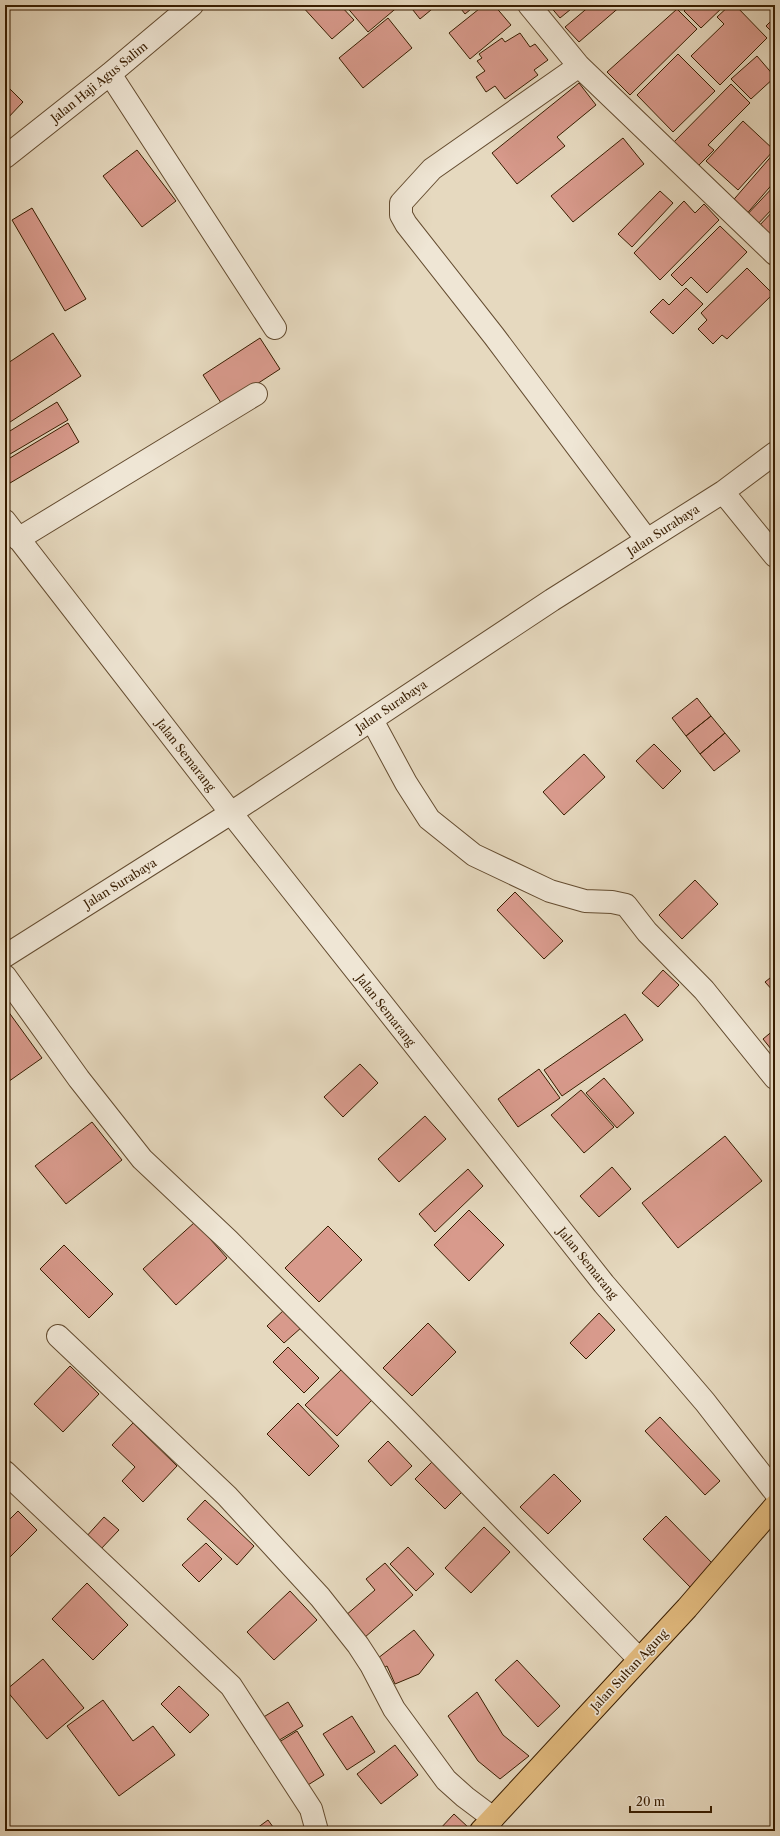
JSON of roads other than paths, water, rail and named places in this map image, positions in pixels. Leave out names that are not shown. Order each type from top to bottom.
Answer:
[{"type":"main road","name":"Jalan Sultan Agung","points":[[487,1824],[687,1608],[775,1506]]},
{"type":"street","name":"Jalan Haji Agus Salim","points":[[5,157],[110,74],[192,5]]},
{"type":"street","points":[[529,5],[579,66],[775,254]]},
{"type":"street","points":[[579,66],[432,169],[401,203],[401,215],[406,224],[494,336],[647,540]]},
{"type":"street","points":[[110,74],[275,328]]},
{"type":"street","points":[[18,539],[256,394]]},
{"type":"street","name":"Jalan Surabaya","points":[[5,956],[231,813],[552,600],[723,492],[775,453]]},
{"type":"street","points":[[723,492],[775,556]]},
{"type":"street","name":"Jalan Semarang","points":[[5,521],[231,813],[604,1284],[705,1402],[775,1492]]},
{"type":"street","points":[[372,720],[406,783],[429,819],[474,855],[550,891],[585,901],[612,902],[626,905],[648,932],[704,990],[775,1078]]},
{"type":"street","points":[[5,976],[79,1079],[142,1159],[228,1240],[400,1412],[639,1659]]},
{"type":"street","points":[[58,1336],[227,1496],[320,1596],[358,1645],[371,1665],[394,1710],[446,1780],[465,1797],[487,1824]]},
{"type":"street","points":[[5,1472],[231,1686],[311,1809],[317,1831]]}]
